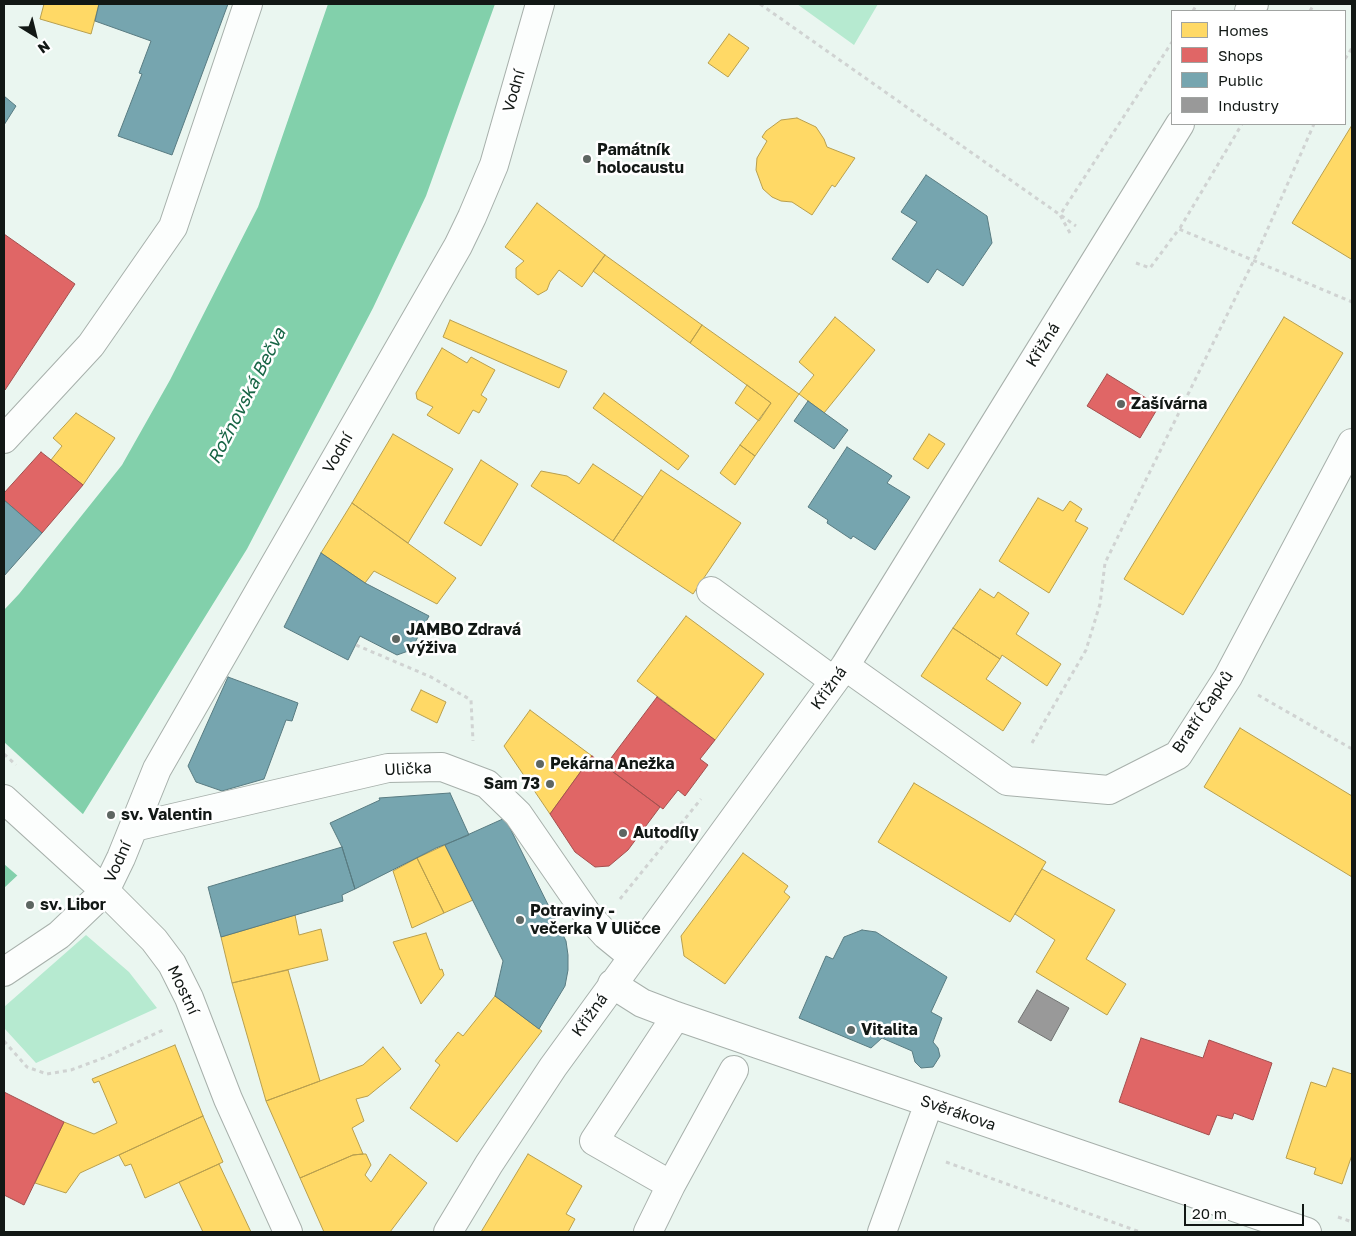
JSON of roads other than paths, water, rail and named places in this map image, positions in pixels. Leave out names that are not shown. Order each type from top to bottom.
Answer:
[{"type":"street","points":[[4,438],[91,345],[173,227],[248,4]]},
{"type":"street","name":"Vodní","points":[[105,891],[134,827],[157,769],[458,246],[494,165],[540,4]]},
{"type":"street","name":"Křižná","points":[[448,1232],[513,1126],[612,984],[839,674],[1179,125]]},
{"type":"street","name":"Bratří Čapků","points":[[711,591],[1007,780],[1109,790],[1178,755],[1228,677],[1352,443]]},
{"type":"street","name":"Ulička","points":[[134,827],[388,768],[442,767],[487,784],[518,814],[587,914],[612,942],[633,957]]},
{"type":"street","name":"Mostní","points":[[4,799],[105,891],[154,940],[180,978],[228,1099],[288,1232]]},
{"type":"street","points":[[4,972],[59,935],[105,891]]},
{"type":"street","name":"Svěrákova","points":[[612,984],[642,1003],[676,1016],[1307,1232]]},
{"type":"street","points":[[671,1185],[594,1141],[676,1016]]},
{"type":"street","points":[[648,1232],[671,1185],[734,1070]]},
{"type":"street","points":[[882,1232],[929,1103]]},
{"type":"water","name":"Rožnovská Bečva","points":[[328,4],[495,4],[426,196],[373,308],[247,549],[83,814],[4,888],[4,610],[19,594],[122,465],[170,380],[258,207]]},
{"type":"place","name":"Památník holocaustu","points":[[587,159]]},
{"type":"place","name":"Zašívárna","points":[[1121,404]]},
{"type":"place","name":"JAMBO Zdravá výživa","points":[[396,639]]},
{"type":"place","name":"Pekárna Anežka","points":[[540,764]]},
{"type":"place","name":"Sam 73","points":[[550,784]]},
{"type":"place","name":"sv. Valentin","points":[[111,815]]},
{"type":"place","name":"Autodíly","points":[[623,833]]},
{"type":"place","name":"sv. Libor","points":[[30,905]]},
{"type":"place","name":"Potraviny - večerka V Uličce","points":[[520,920]]},
{"type":"place","name":"Vitalita","points":[[851,1030]]}]
